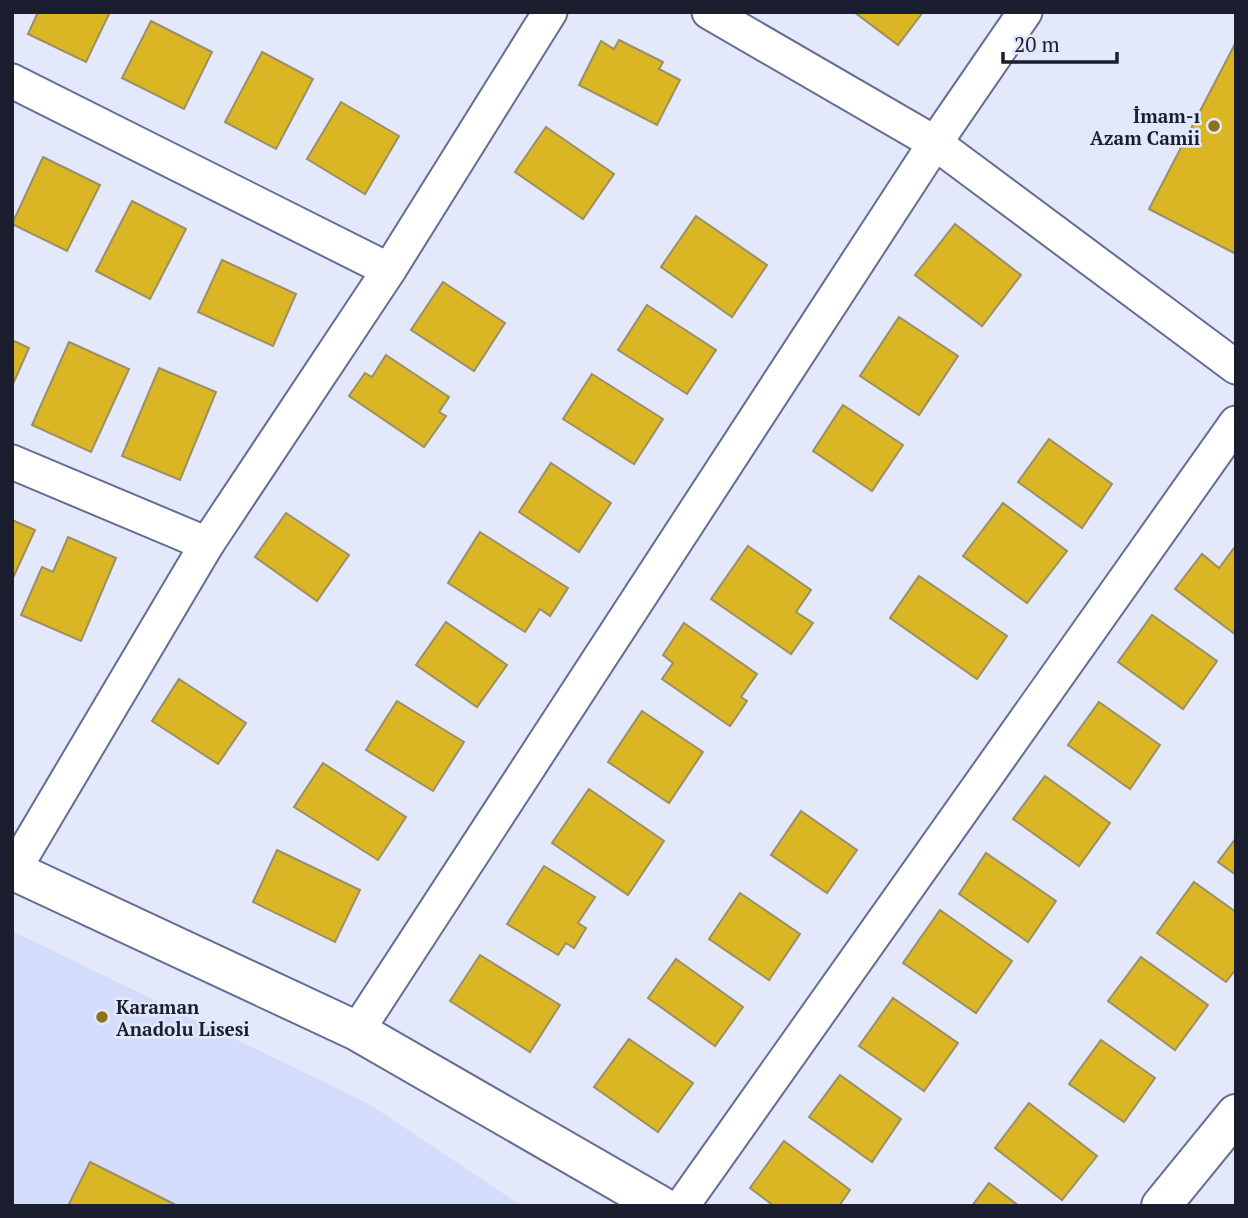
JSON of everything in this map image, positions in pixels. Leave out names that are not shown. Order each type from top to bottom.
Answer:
[{"type":"street","points":[[550,12],[389,270],[207,544],[13,871],[357,1031],[661,1206]]},
{"type":"street","points":[[709,12],[935,143],[1236,367]]},
{"type":"street","points":[[357,1031],[935,143],[1025,12]]},
{"type":"street","points":[[12,81],[389,270]]},
{"type":"street","points":[[682,1206],[1236,423]]},
{"type":"street","points":[[12,462],[207,544]]},
{"type":"street","points":[[1161,1206],[1236,1114]]},
{"type":"street","points":[[1192,1206],[1236,1141]]},
{"type":"shaded area","name":"Karaman Anadolu Lisesi","points":[[12,931],[369,1104],[522,1206],[12,1206]]},
{"type":"building","points":[[38,12],[110,12],[86,62],[28,34]]},
{"type":"building","points":[[854,12],[923,12],[898,45]]},
{"type":"building","points":[[151,21],[212,52],[184,109],[122,78]]},
{"type":"building","points":[[619,40],[663,62],[659,69],[680,80],[657,125],[579,85],[601,41],[614,49]]},
{"type":"building","name":"İmam-ı Azam Camii","points":[[1236,42],[1236,254],[1149,209]]},
{"type":"building","points":[[262,52],[313,79],[276,149],[225,122]]},
{"type":"building","points":[[341,102],[399,136],[365,194],[307,159]]},
{"type":"building","points":[[546,127],[614,174],[583,219],[515,172]]},
{"type":"building","points":[[43,157],[100,185],[67,251],[12,224]]},
{"type":"building","points":[[132,201],[186,229],[150,299],[96,271]]},
{"type":"building","points":[[696,216],[767,265],[732,317],[661,267]]},
{"type":"building","points":[[955,224],[1021,275],[982,326],[915,275]]},
{"type":"building","points":[[222,260],[296,294],[273,346],[198,312]]},
{"type":"building","points":[[443,282],[505,323],[474,371],[411,330]]},
{"type":"building","points":[[647,305],[716,350],[687,394],[618,350]]},
{"type":"building","points":[[899,317],[958,356],[919,415],[860,376]]},
{"type":"building","points":[[12,340],[29,348],[12,386]]},
{"type":"building","points":[[69,342],[129,369],[91,452],[32,425]]},
{"type":"building","points":[[386,355],[449,397],[439,412],[446,416],[424,447],[349,396],[365,373],[372,377]]},
{"type":"building","points":[[159,368],[216,392],[180,480],[122,456]]},
{"type":"building","points":[[592,374],[663,419],[634,464],[563,419]]},
{"type":"building","points":[[843,405],[903,445],[872,491],[813,451]]},
{"type":"building","points":[[1049,439],[1112,484],[1082,528],[1018,482]]},
{"type":"building","points":[[551,463],[611,503],[579,552],[519,512]]},
{"type":"building","points":[[1003,503],[1067,551],[1027,603],[963,556]]},
{"type":"building","points":[[286,513],[349,555],[317,601],[255,557]]},
{"type":"building","points":[[12,520],[35,530],[12,580]]},
{"type":"building","points":[[480,532],[568,588],[550,616],[540,609],[525,632],[448,583]]},
{"type":"building","points":[[68,537],[116,558],[81,641],[21,615],[42,567],[53,572]]},
{"type":"building","points":[[748,546],[811,590],[796,612],[813,623],[791,654],[711,599]]},
{"type":"building","points":[[1234,548],[1236,635],[1175,589],[1202,554],[1219,568]]},
{"type":"building","points":[[919,576],[1007,636],[977,679],[890,618]]},
{"type":"building","points":[[1152,615],[1217,661],[1183,709],[1118,662]]},
{"type":"building","points":[[446,622],[507,665],[477,707],[416,665]]},
{"type":"building","points":[[684,623],[757,674],[741,697],[747,701],[730,726],[662,679],[673,663],[663,655]]},
{"type":"building","points":[[179,679],[246,723],[218,764],[152,721]]},
{"type":"building","points":[[397,701],[464,742],[433,791],[366,750]]},
{"type":"building","points":[[1099,702],[1160,745],[1130,789],[1068,745]]},
{"type":"building","points":[[642,711],[703,752],[669,803],[608,762]]},
{"type":"building","points":[[323,763],[406,817],[378,860],[294,807]]},
{"type":"building","points":[[1045,776],[1110,823],[1079,866],[1013,819]]},
{"type":"building","points":[[589,789],[664,841],[628,895],[552,843]]},
{"type":"building","points":[[801,811],[857,850],[827,893],[771,855]]},
{"type":"building","points":[[1236,838],[1236,875],[1218,862]]},
{"type":"building","points":[[277,850],[360,890],[335,942],[253,902]]},
{"type":"building","points":[[986,853],[1056,901],[1028,942],[959,894]]},
{"type":"building","points":[[544,866],[595,897],[578,923],[586,928],[574,948],[566,943],[558,955],[507,924]]},
{"type":"building","points":[[1194,882],[1236,912],[1236,969],[1226,982],[1157,933]]},
{"type":"building","points":[[740,893],[800,934],[769,980],[709,939]]},
{"type":"building","points":[[940,910],[1012,961],[976,1013],[903,963]]},
{"type":"building","points":[[480,955],[560,1005],[530,1052],[450,1001]]},
{"type":"building","points":[[1141,957],[1208,1005],[1175,1050],[1108,1001]]},
{"type":"building","points":[[676,959],[743,1007],[715,1046],[648,998]]},
{"type":"building","points":[[893,998],[958,1043],[924,1091],[859,1046]]},
{"type":"building","points":[[629,1039],[693,1083],[658,1132],[594,1087]]},
{"type":"building","points":[[1101,1040],[1155,1078],[1124,1122],[1069,1084]]},
{"type":"building","points":[[840,1075],[901,1119],[872,1162],[809,1117]]},
{"type":"building","points":[[1029,1103],[1097,1156],[1062,1200],[995,1148]]},
{"type":"building","points":[[784,1141],[850,1190],[839,1206],[774,1206],[750,1188]]},
{"type":"building","points":[[90,1162],[174,1204],[173,1206],[68,1206]]},
{"type":"building","points":[[989,1183],[1019,1206],[972,1206]]},
{"type":"place","name":"İmam-ı Azam Camii","points":[[1214,126]]},
{"type":"place","name":"Karaman Anadolu Lisesi","points":[[102,1017]]}]
